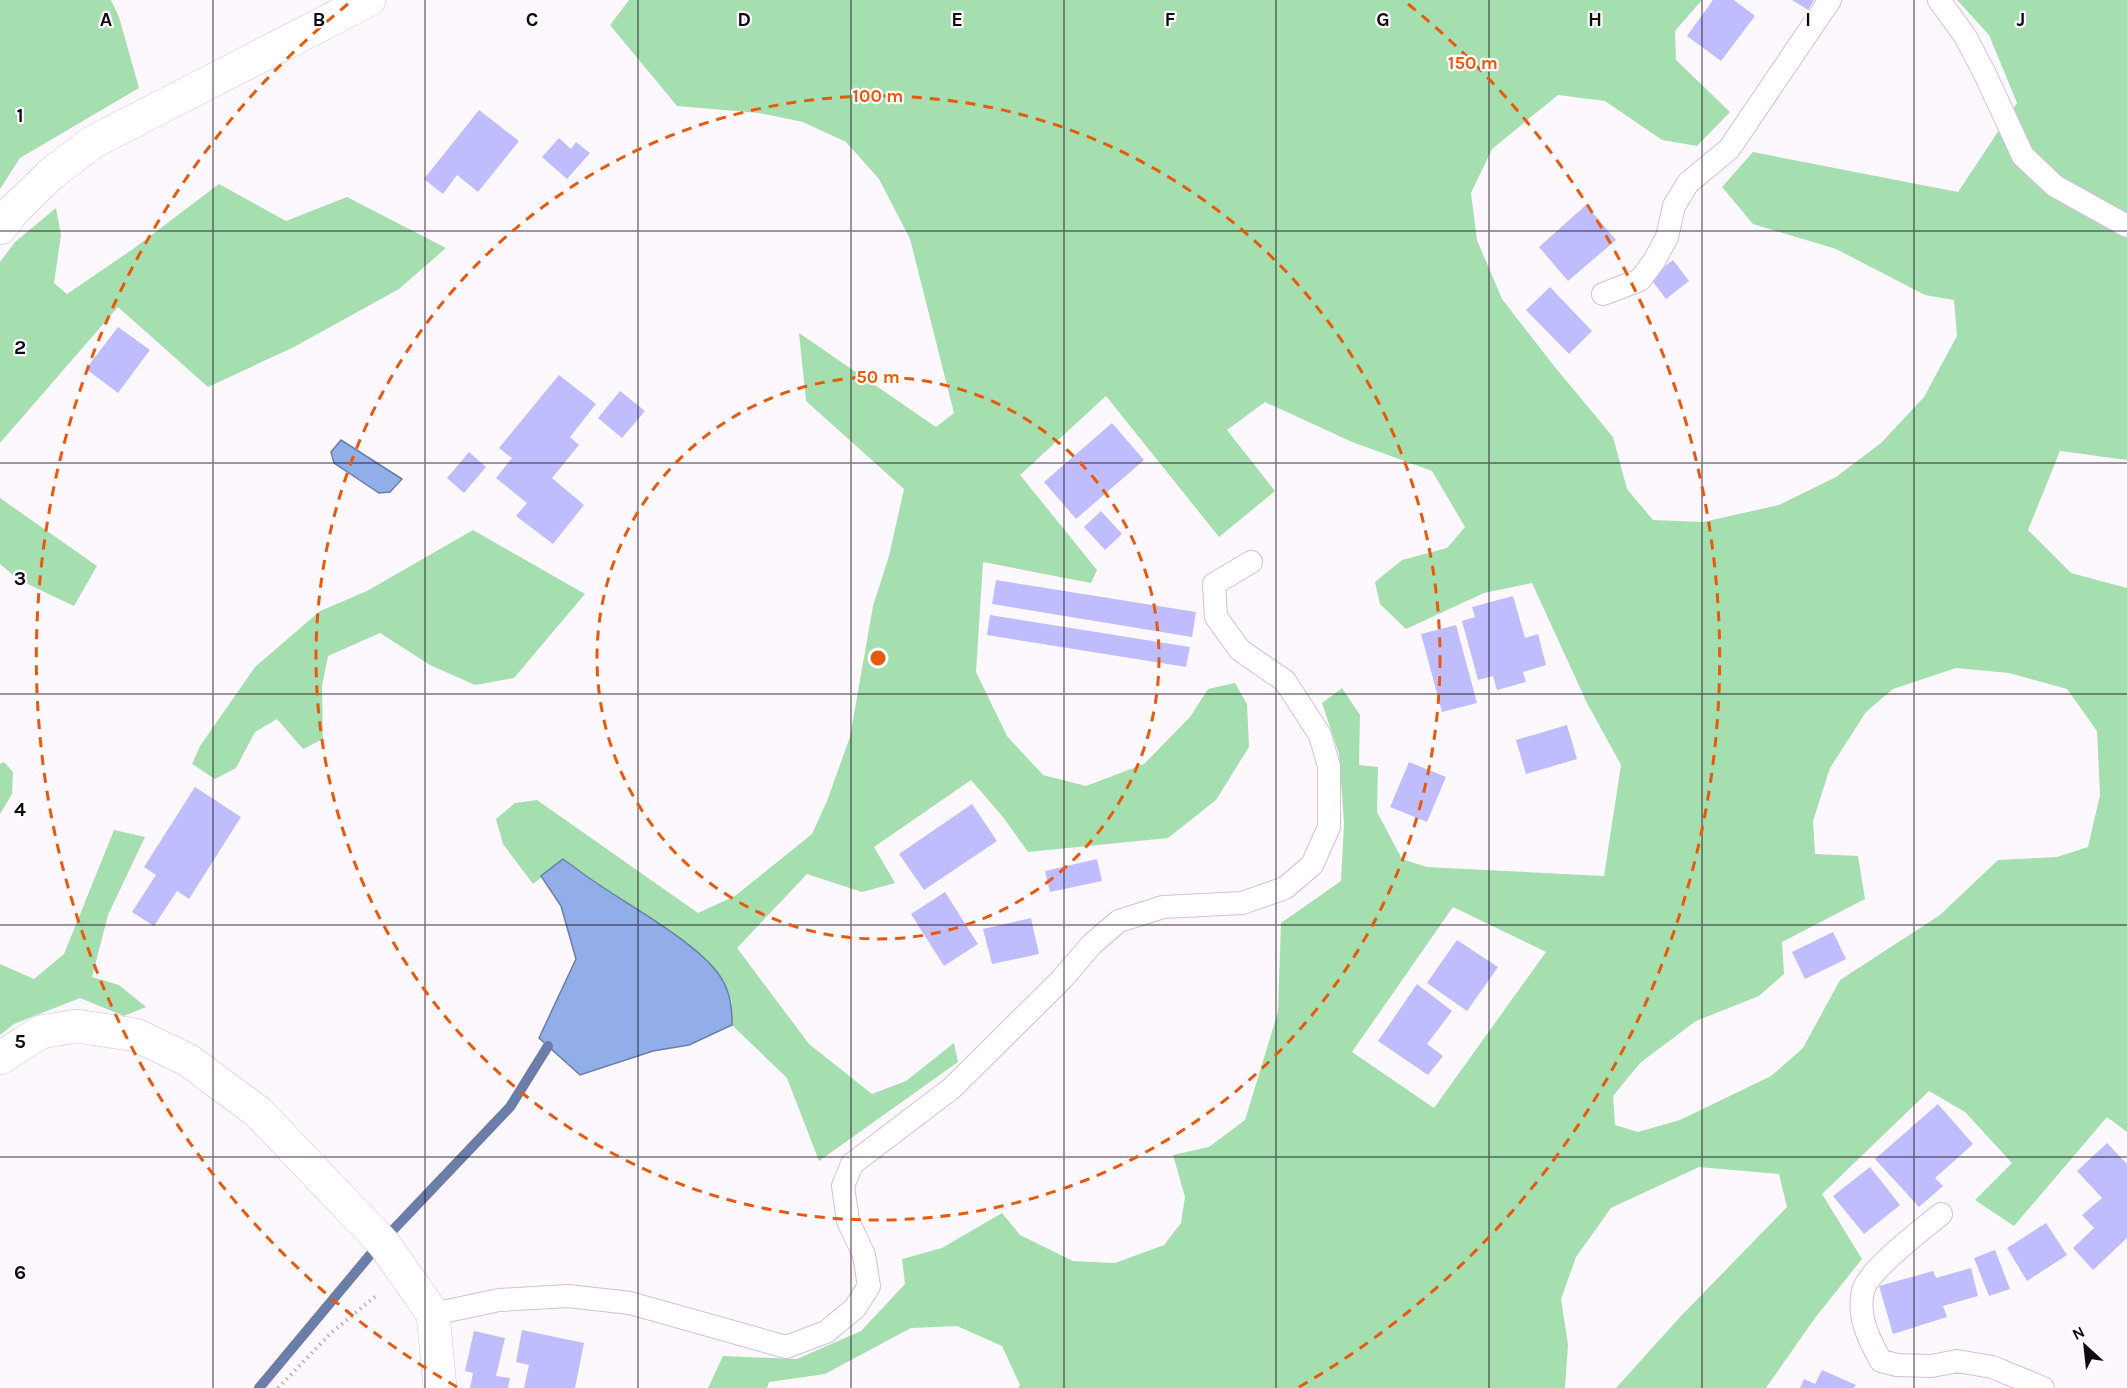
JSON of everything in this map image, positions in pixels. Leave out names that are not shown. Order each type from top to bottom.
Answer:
[{"type":"street","points":[[0,228],[14,210],[52,173],[93,142],[369,0]]},
{"type":"street","points":[[0,1058],[40,1032],[76,1026],[136,1035],[188,1060],[258,1112],[384,1244],[433,1314],[440,1388]]},
{"type":"lane","points":[[1603,294],[1640,280],[1667,237],[1674,206],[1688,183],[1729,149],[1830,0]]},
{"type":"lane","points":[[1939,0],[1965,36],[2023,156],[2055,186],[2127,226]]},
{"type":"lane","points":[[433,1314],[499,1300],[578,1297],[630,1302],[786,1347],[826,1332],[855,1308],[869,1286],[864,1255],[848,1221],[843,1186],[852,1164],[952,1088],[1062,979],[1092,944],[1119,921],[1163,907],[1242,903],[1285,888],[1312,865],[1329,827],[1329,766],[1320,735],[1285,681],[1240,650],[1216,617],[1214,584],[1251,562]]},
{"type":"lane","points":[[1941,1214],[1883,1262],[1863,1289],[1861,1313],[1871,1342],[1881,1361],[1897,1365],[1932,1366],[1957,1361],[1992,1367],[2043,1388]]},
{"type":"path","points":[[278,1388],[331,1333],[403,1274]]},
{"type":"green space","points":[[0,0],[111,0],[119,17],[139,88],[20,158],[0,189]]},
{"type":"green space","points":[[629,0],[1702,0],[1675,31],[1676,60],[1730,112],[1697,146],[1662,140],[1605,101],[1558,95],[1492,149],[1471,193],[1477,240],[1502,299],[1613,437],[1627,489],[1653,520],[1703,522],[1779,505],[1836,477],[1881,443],[1924,397],[1957,336],[1954,300],[1925,295],[1836,249],[1753,224],[1722,187],[1753,152],[1958,192],[2017,103],[1989,35],[1957,0],[2127,0],[2127,460],[2060,451],[2028,530],[2071,573],[2127,588],[2127,1132],[2107,1117],[2014,1226],[1975,1200],[2012,1163],[1965,1112],[1929,1091],[1822,1194],[1862,1259],[1815,1318],[1766,1388],[1616,1388],[1681,1316],[1787,1207],[1779,1174],[1699,1167],[1611,1208],[1576,1257],[1561,1299],[1568,1345],[1565,1388],[1018,1388],[1020,1385],[1002,1346],[957,1326],[911,1328],[825,1374],[769,1382],[767,1388],[708,1388],[723,1356],[797,1359],[861,1331],[905,1284],[902,1259],[942,1248],[1002,1213],[1020,1235],[1073,1261],[1115,1263],[1164,1245],[1181,1223],[1185,1197],[1173,1155],[1209,1147],[1245,1120],[1278,1012],[1281,923],[1341,881],[1344,823],[1339,754],[1322,703],[1342,688],[1360,715],[1359,765],[1378,767],[1377,812],[1402,859],[1427,867],[1604,876],[1621,765],[1587,703],[1532,583],[1484,593],[1406,629],[1380,604],[1375,582],[1402,560],[1447,548],[1465,527],[1432,471],[1352,442],[1265,402],[1227,430],[1275,491],[1219,537],[1106,396],[1020,475],[1097,570],[1091,583],[983,562],[976,672],[1007,736],[1043,775],[1086,786],[1144,764],[1190,717],[1208,689],[1235,683],[1247,704],[1249,747],[1216,800],[1168,838],[1028,852],[1003,817],[971,780],[874,847],[895,883],[862,892],[807,874],[737,948],[809,1044],[872,1094],[906,1081],[954,1043],[958,1062],[819,1161],[787,1078],[732,1025],[732,1001],[722,979],[661,925],[599,885],[564,859],[533,884],[503,844],[496,819],[515,803],[537,800],[698,913],[735,896],[812,834],[827,801],[850,737],[873,606],[889,556],[904,489],[806,401],[799,333],[936,427],[954,413],[910,239],[879,179],[846,142],[803,122],[759,113],[677,106],[610,25]],"holes":[[[1956,668],[2009,673],[2067,689],[2097,731],[2100,795],[2088,847],[2057,857],[1998,860],[1940,915],[1840,980],[1803,1048],[1771,1076],[1680,1120],[1638,1132],[1615,1125],[1613,1096],[1640,1063],[1696,1021],[1759,996],[1784,974],[1782,942],[1865,899],[1858,856],[1815,854],[1813,821],[1830,768],[1866,712],[1893,689]],[[1453,907],[1546,952],[1434,1108],[1352,1052]]]},
{"type":"green space","points":[[219,184],[286,221],[347,197],[446,248],[399,289],[294,347],[208,387],[118,307],[0,443],[0,262],[15,242],[56,208],[61,235],[54,283],[67,294],[133,249]]},
{"type":"green space","points":[[0,498],[97,566],[74,606],[19,580],[0,564]]},
{"type":"green space","points":[[473,530],[585,594],[514,678],[475,685],[430,665],[380,633],[328,656],[322,686],[323,739],[303,749],[277,719],[255,732],[236,768],[215,779],[192,764],[200,746],[255,667],[320,611],[367,591]]},
{"type":"green space","points":[[4,762],[13,772],[12,794],[0,814],[0,764]]},
{"type":"green space","points":[[114,830],[145,837],[108,915],[92,977],[119,985],[146,1007],[124,1016],[80,998],[14,1024],[0,1035],[0,964],[34,979],[64,954]]},
{"type":"water","points":[[341,440],[402,479],[390,492],[379,493],[334,463],[331,452]]},
{"type":"water","points":[[563,859],[667,929],[701,955],[714,968],[726,986],[732,1013],[732,1025],[689,1045],[653,1051],[580,1075],[539,1038],[576,959],[561,906],[541,876]]},
{"type":"building","points":[[1713,0],[1734,0],[1755,16],[1721,61],[1687,36]]},
{"type":"building","points":[[1792,0],[1814,0],[1808,10]]},
{"type":"building","points":[[479,110],[519,141],[478,192],[457,175],[443,194],[424,179]]},
{"type":"building","points":[[559,138],[571,149],[576,142],[590,153],[567,179],[542,157]]},
{"type":"building","points":[[1586,205],[1616,240],[1568,281],[1539,247]]},
{"type":"building","points":[[1673,260],[1689,281],[1666,299],[1650,278]]},
{"type":"building","points":[[1550,287],[1592,331],[1569,354],[1526,310]]},
{"type":"building","points":[[118,327],[150,350],[118,393],[86,369]]},
{"type":"building","points":[[559,375],[596,404],[570,437],[579,445],[552,478],[584,505],[553,544],[516,516],[527,503],[496,478],[512,458],[499,448]]},
{"type":"building","points":[[620,391],[645,411],[622,438],[598,418]]},
{"type":"building","points":[[1112,423],[1144,460],[1076,519],[1044,482]]},
{"type":"building","points":[[469,452],[486,467],[464,493],[447,478]]},
{"type":"building","points":[[1101,511],[1122,534],[1105,550],[1084,527]]},
{"type":"building","points":[[996,580],[1196,612],[1192,637],[992,604]]},
{"type":"building","points":[[1513,596],[1525,638],[1538,634],[1546,665],[1523,672],[1526,682],[1497,690],[1493,676],[1478,680],[1462,621],[1475,617],[1472,607]]},
{"type":"building","points":[[990,615],[1190,647],[1186,667],[987,635]]},
{"type":"building","points":[[1456,625],[1477,703],[1442,712],[1421,634]]},
{"type":"building","points":[[1567,725],[1577,759],[1526,774],[1516,740]]},
{"type":"building","points":[[1409,762],[1446,777],[1427,822],[1390,807]]},
{"type":"building","points":[[195,787],[241,817],[189,899],[177,891],[154,926],[132,912],[156,875],[144,867]]},
{"type":"building","points":[[972,804],[997,841],[924,890],[899,854]]},
{"type":"building","points":[[1097,859],[1102,881],[1050,892],[1045,871]]},
{"type":"building","points":[[945,892],[978,944],[944,966],[911,914]]},
{"type":"building","points":[[1031,918],[1039,954],[992,964],[983,929]]},
{"type":"building","points":[[1833,932],[1846,959],[1805,979],[1792,952]]},
{"type":"building","points":[[1457,940],[1498,967],[1467,1011],[1427,983]]},
{"type":"building","points":[[1417,984],[1452,1011],[1427,1044],[1443,1056],[1428,1075],[1378,1041]]},
{"type":"building","points":[[1938,1104],[1973,1144],[1935,1178],[1943,1186],[1919,1207],[1875,1159]]},
{"type":"building","points":[[2107,1143],[2127,1164],[2127,1238],[2093,1270],[2073,1248],[2094,1228],[2082,1215],[2102,1198],[2077,1171]]},
{"type":"building","points":[[1870,1167],[1900,1205],[1864,1234],[1833,1196]]},
{"type":"building","points":[[2046,1223],[2067,1255],[2027,1281],[2007,1248]]},
{"type":"building","points":[[1995,1250],[2010,1289],[1989,1296],[1974,1258]]},
{"type":"building","points":[[1971,1268],[1978,1296],[1943,1306],[1947,1317],[1893,1334],[1879,1286],[1933,1271],[1936,1278]]},
{"type":"building","points":[[522,1330],[584,1343],[575,1388],[524,1388],[529,1365],[516,1362]]},
{"type":"building","points":[[474,1331],[505,1338],[496,1376],[510,1378],[508,1388],[470,1388],[473,1373],[465,1371]]},
{"type":"building","points":[[1822,1370],[1856,1385],[1854,1388],[1800,1388],[1804,1379],[1815,1384]]},
{"type":"waterway","points":[[393,1230],[510,1107],[548,1046]]},
{"type":"waterway","points":[[259,1388],[370,1255]]}]
